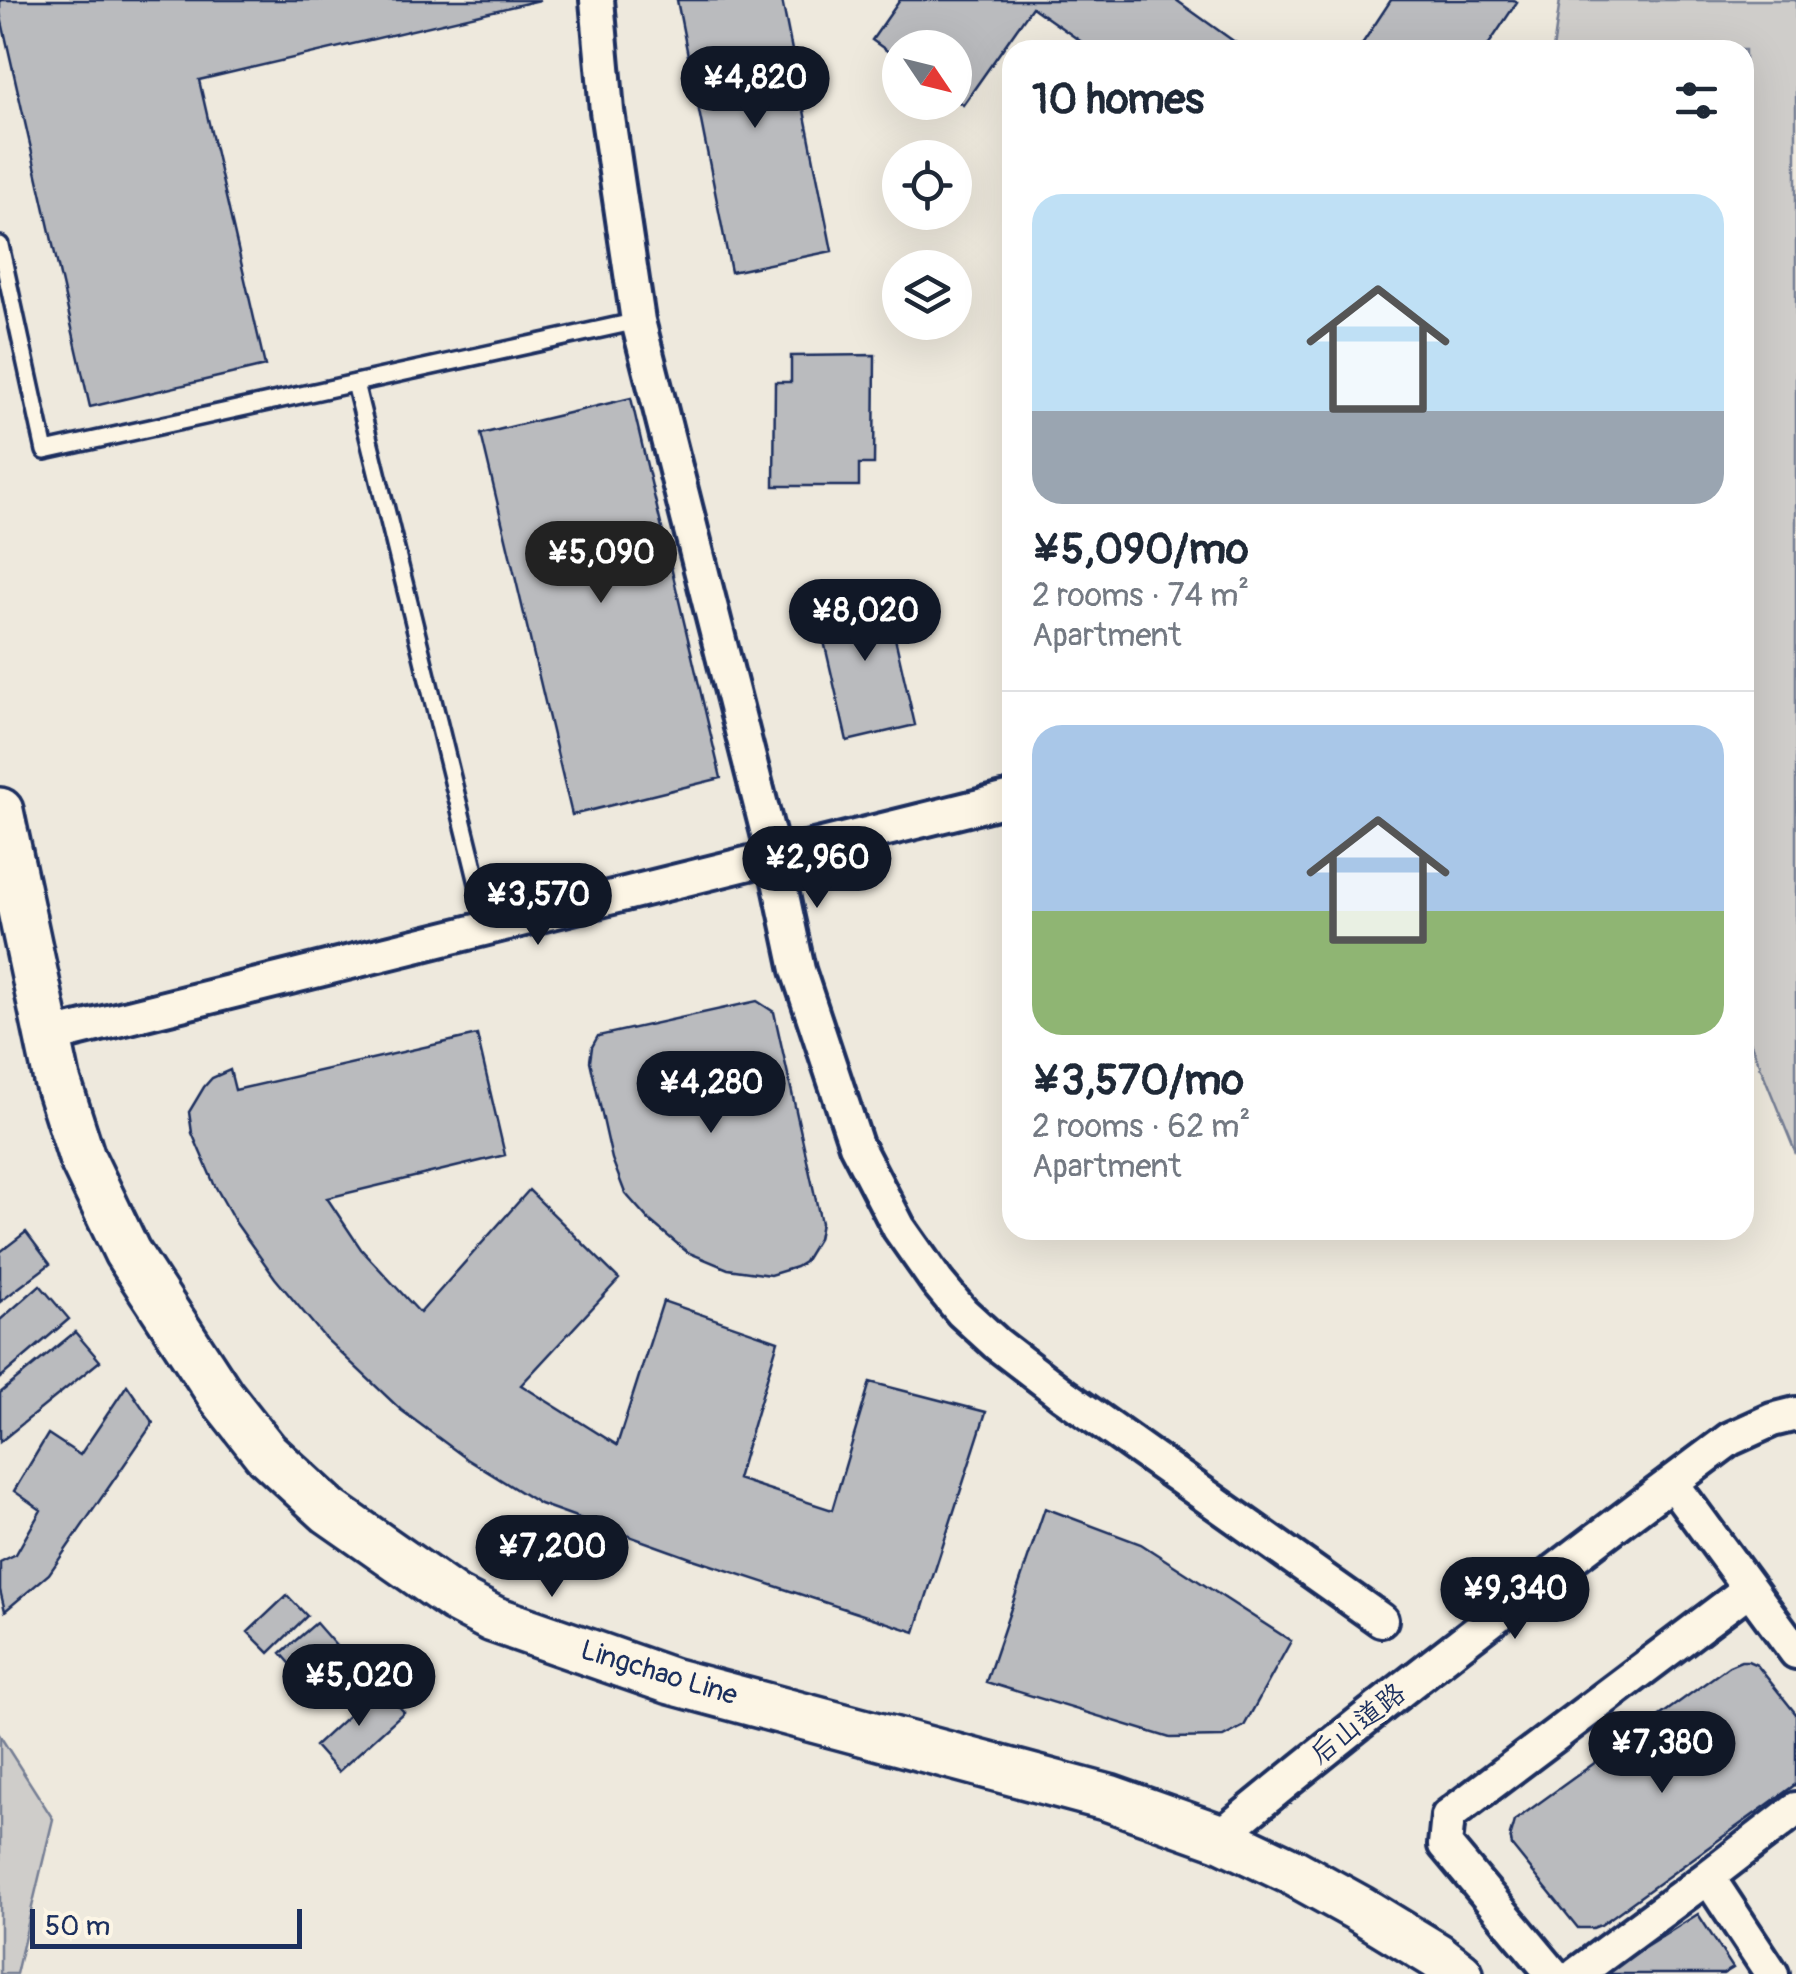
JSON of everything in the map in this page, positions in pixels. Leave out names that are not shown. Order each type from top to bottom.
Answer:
[{"type":"main road","name":"Lingchao Line","points":[[0,812],[57,1080],[82,1158],[128,1252],[221,1396],[266,1454],[329,1511],[454,1599],[493,1618],[671,1681],[1110,1798],[1219,1837],[1360,1909],[1460,1974]]},
{"type":"street","points":[[597,0],[607,111],[638,321],[774,857],[798,970],[856,1145],[899,1228],[937,1282],[997,1344],[1381,1620]]},
{"type":"street","points":[[48,1038],[1002,800]]},
{"type":"street","name":"后山道路","points":[[1219,1837],[1467,1639],[1730,1439],[1796,1414]]},
{"type":"street","points":[[1672,1483],[1796,1652]]},
{"type":"street","points":[[1552,1974],[1446,1845],[1448,1816],[1750,1589]]},
{"type":"street","points":[[1577,1974],[1796,1809]]},
{"type":"street","points":[[1708,1877],[1772,1974]]},
{"type":"lane","points":[[0,245],[45,451],[638,321]]},
{"type":"lane","points":[[354,383],[488,928]]},
{"type":"shaded area","points":[[1560,0],[1796,0],[1796,1154],[1754,1051],[1754,40],[1554,40]]},
{"type":"shaded area","points":[[0,1736],[53,1819],[16,1974],[0,1974]]},
{"type":"building","points":[[0,0],[540,0],[199,80],[265,366],[90,407]]},
{"type":"building","points":[[677,0],[782,0],[832,251],[731,272]]},
{"type":"building","points":[[900,0],[1176,0],[1232,40],[1079,40],[1032,7],[1009,40],[1002,40],[1002,50],[972,92],[972,30],[882,30],[882,47],[872,40]]},
{"type":"building","points":[[1391,0],[1517,2],[1492,40],[1365,40]]},
{"type":"building","points":[[875,355],[874,464],[859,464],[859,486],[774,486],[775,382],[791,382],[791,356]]},
{"type":"building","points":[[631,398],[721,778],[572,815],[481,434]]},
{"type":"building","points":[[883,586],[915,725],[847,741],[815,602]]},
{"type":"building","points":[[757,1001],[774,1012],[821,1223],[818,1239],[804,1262],[770,1275],[728,1269],[687,1252],[649,1220],[625,1193],[612,1159],[590,1061],[598,1036]]},
{"type":"building","points":[[477,1035],[505,1155],[327,1198],[361,1249],[420,1313],[529,1190],[619,1279],[521,1385],[617,1445],[663,1301],[778,1341],[737,1479],[832,1510],[870,1382],[986,1412],[915,1632],[540,1504],[467,1459],[401,1410],[325,1338],[275,1278],[236,1223],[192,1133],[189,1112],[204,1087],[212,1078],[230,1070],[235,1090]]},
{"type":"building","points":[[26,1232],[50,1264],[0,1302],[0,1252]]},
{"type":"building","points":[[40,1285],[69,1319],[0,1378],[0,1320]]},
{"type":"building","points":[[75,1332],[100,1361],[0,1442],[0,1393]]},
{"type":"building","points":[[127,1385],[153,1423],[49,1574],[5,1611],[0,1562],[16,1554],[41,1510],[14,1491],[48,1434],[80,1455]]},
{"type":"building","points":[[1045,1508],[1141,1544],[1291,1641],[1244,1726],[1223,1737],[1170,1738],[986,1682]]},
{"type":"building","points":[[287,1595],[307,1616],[269,1653],[248,1632]]},
{"type":"building","points":[[316,1623],[351,1663],[316,1693],[281,1653]]},
{"type":"building","points":[[1741,1661],[1757,1665],[1796,1714],[1796,1784],[1601,1925],[1578,1928],[1512,1846],[1514,1821]]},
{"type":"building","points":[[380,1686],[404,1712],[338,1772],[315,1746]]},
{"type":"building","points":[[1698,1914],[1733,1968],[1723,1974],[1603,1974]]}]
